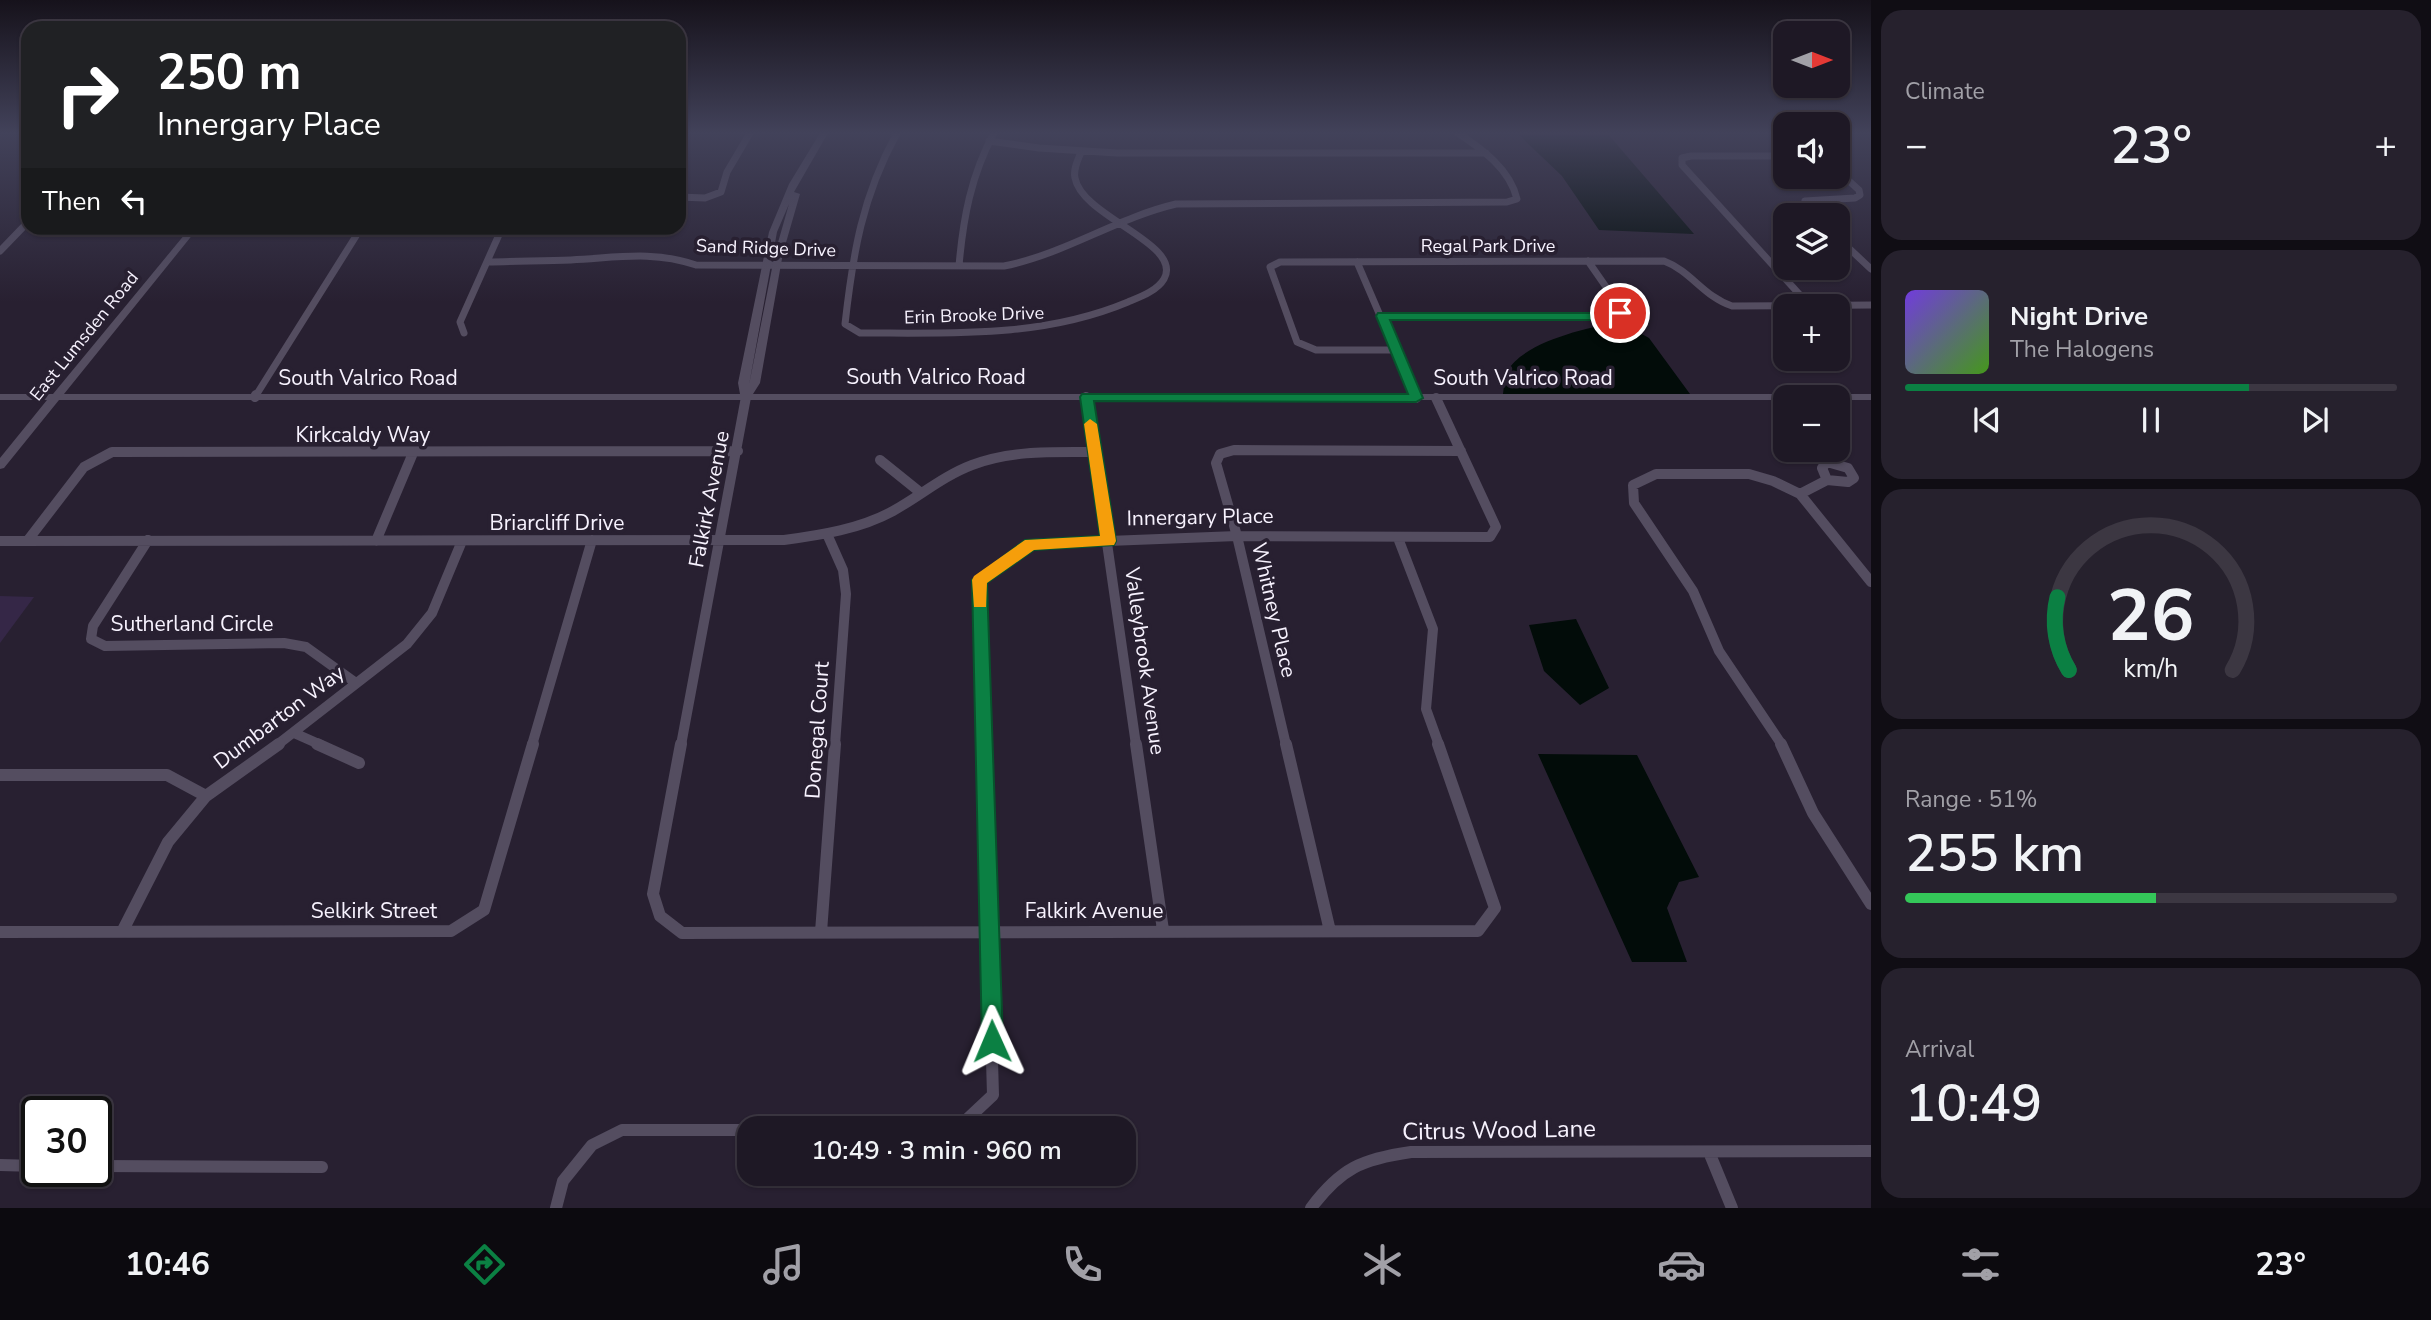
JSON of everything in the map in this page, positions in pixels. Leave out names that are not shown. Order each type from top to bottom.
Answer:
[{"type":"street","points":[[686,197],[705,198],[722,189]]},
{"type":"street","points":[[746,397],[743,383],[765,266],[780,213],[792,189]]},
{"type":"street","points":[[746,397],[755,383],[776,266],[798,189]]},
{"type":"street","name":"Erin Brooke Drive","points":[[868,189],[856,229],[845,324],[860,333],[1023,332],[1056,328],[1109,312],[1156,289],[1164,282],[1165,265],[1157,248],[1095,207],[1081,189]]},
{"type":"street","points":[[959,266],[961,228],[971,189]]},
{"type":"street","name":"Sand Ridge Drive","points":[[488,262],[572,261],[633,254],[675,258],[696,265],[1004,266],[1041,259],[1158,208],[1186,203],[1515,200],[1517,197],[1513,189]]},
{"type":"street","points":[[1704,189],[1800,294]]},
{"type":"street","points":[[1805,203],[1855,198],[1860,195],[1857,189]]},
{"type":"street","points":[[0,251],[21,229]]},
{"type":"street","name":"East Lumsden Road","points":[[0,465],[188,235]]},
{"type":"street","points":[[464,333],[460,322],[499,235]]},
{"type":"street","points":[[255,397],[356,236]]},
{"type":"street","points":[[1850,249],[1871,269]]},
{"type":"street","points":[[1382,316],[1611,316],[1620,313],[1620,307],[1588,261]]},
{"type":"street","name":"Regal Park Drive","points":[[1397,350],[1316,350],[1297,342],[1270,267],[1280,262],[1664,261],[1686,270],[1707,296],[1720,304],[1773,306]]},
{"type":"street","points":[[1357,262],[1416,398]]},
{"type":"street","name":"Regal Park Drive","points":[[1850,305],[1871,305]]},
{"type":"street","name":"South Valrico Road","points":[[0,397],[1871,397]]},
{"type":"street","name":"Falkirk Avenue","points":[[746,397],[653,894],[660,916],[682,933],[1478,931],[1495,908],[1426,709],[1433,629],[1398,538]]},
{"type":"street","name":"Valleybrook Avenue","points":[[1086,397],[1163,930]]},
{"type":"street","name":"Innergary Place","points":[[971,1116],[993,1095],[979,580],[1031,544],[1237,536],[1490,537],[1496,527],[1436,398]]},
{"type":"street","name":"Whitney Place","points":[[1330,931],[1237,536],[1216,463],[1220,454],[1234,450],[1461,451]]},
{"type":"street","name":"Kirkcaldy Way","points":[[28,540],[84,467],[111,452],[738,451]]},
{"type":"street","name":"Briarcliff Drive","points":[[0,541],[784,540],[827,534],[883,516],[953,473],[989,459],[1039,453],[1095,452]]},
{"type":"street","points":[[376,541],[413,453]]},
{"type":"street","points":[[880,460],[921,493]]},
{"type":"street","points":[[1871,582],[1800,494],[1773,481],[1749,474],[1656,474],[1633,485],[1634,503],[1693,591],[1718,651],[1777,734],[1813,813],[1871,904]]},
{"type":"street","points":[[1800,494],[1828,480]]},
{"type":"street","name":"Donegal Court","points":[[821,932],[846,594],[843,570],[827,534]]},
{"type":"street","name":"Sutherland Circle","points":[[148,540],[93,626],[91,639],[105,646],[284,643],[306,647],[356,683]]},
{"type":"street","name":"Selkirk Street","points":[[0,932],[451,931],[484,910],[592,540]]},
{"type":"street","name":"Dumbarton Way","points":[[123,930],[168,842],[206,796],[294,733],[407,644],[432,612],[462,541]]},
{"type":"street","points":[[294,733],[359,763]]},
{"type":"street","points":[[0,775],[167,775],[206,796]]},
{"type":"street","points":[[556,1208],[563,1181],[592,1144],[622,1130],[737,1130]]},
{"type":"street","name":"Citrus Wood Lane","points":[[1311,1208],[1344,1169],[1368,1157],[1411,1152],[1871,1151]]},
{"type":"street","points":[[1709,1152],[1732,1208]]},
{"type":"street","points":[[0,1166],[21,1166]]},
{"type":"street","points":[[112,1166],[322,1167]]},
{"type":"shaded area","points":[[1571,189],[1656,189],[1694,234],[1599,230]]},
{"type":"shaded area","points":[[1620,322],[1649,338],[1690,394],[1503,394],[1507,372],[1515,361],[1527,352],[1557,338]]},
{"type":"shaded area","points":[[0,596],[34,597],[0,643]]},
{"type":"shaded area","points":[[1576,619],[1609,688],[1580,705],[1544,671],[1529,625]]},
{"type":"shaded area","points":[[1538,754],[1637,755],[1699,877],[1679,882],[1667,908],[1687,962],[1632,962]]},
{"type":"slow traffic","points":[[980,602],[979,580],[1031,544],[1108,541],[1090,424]]},
{"type":"route","points":[[992,1041],[979,580],[1031,544],[1108,541],[1086,397],[1416,398],[1382,316],[1611,316],[1620,313]]}]
